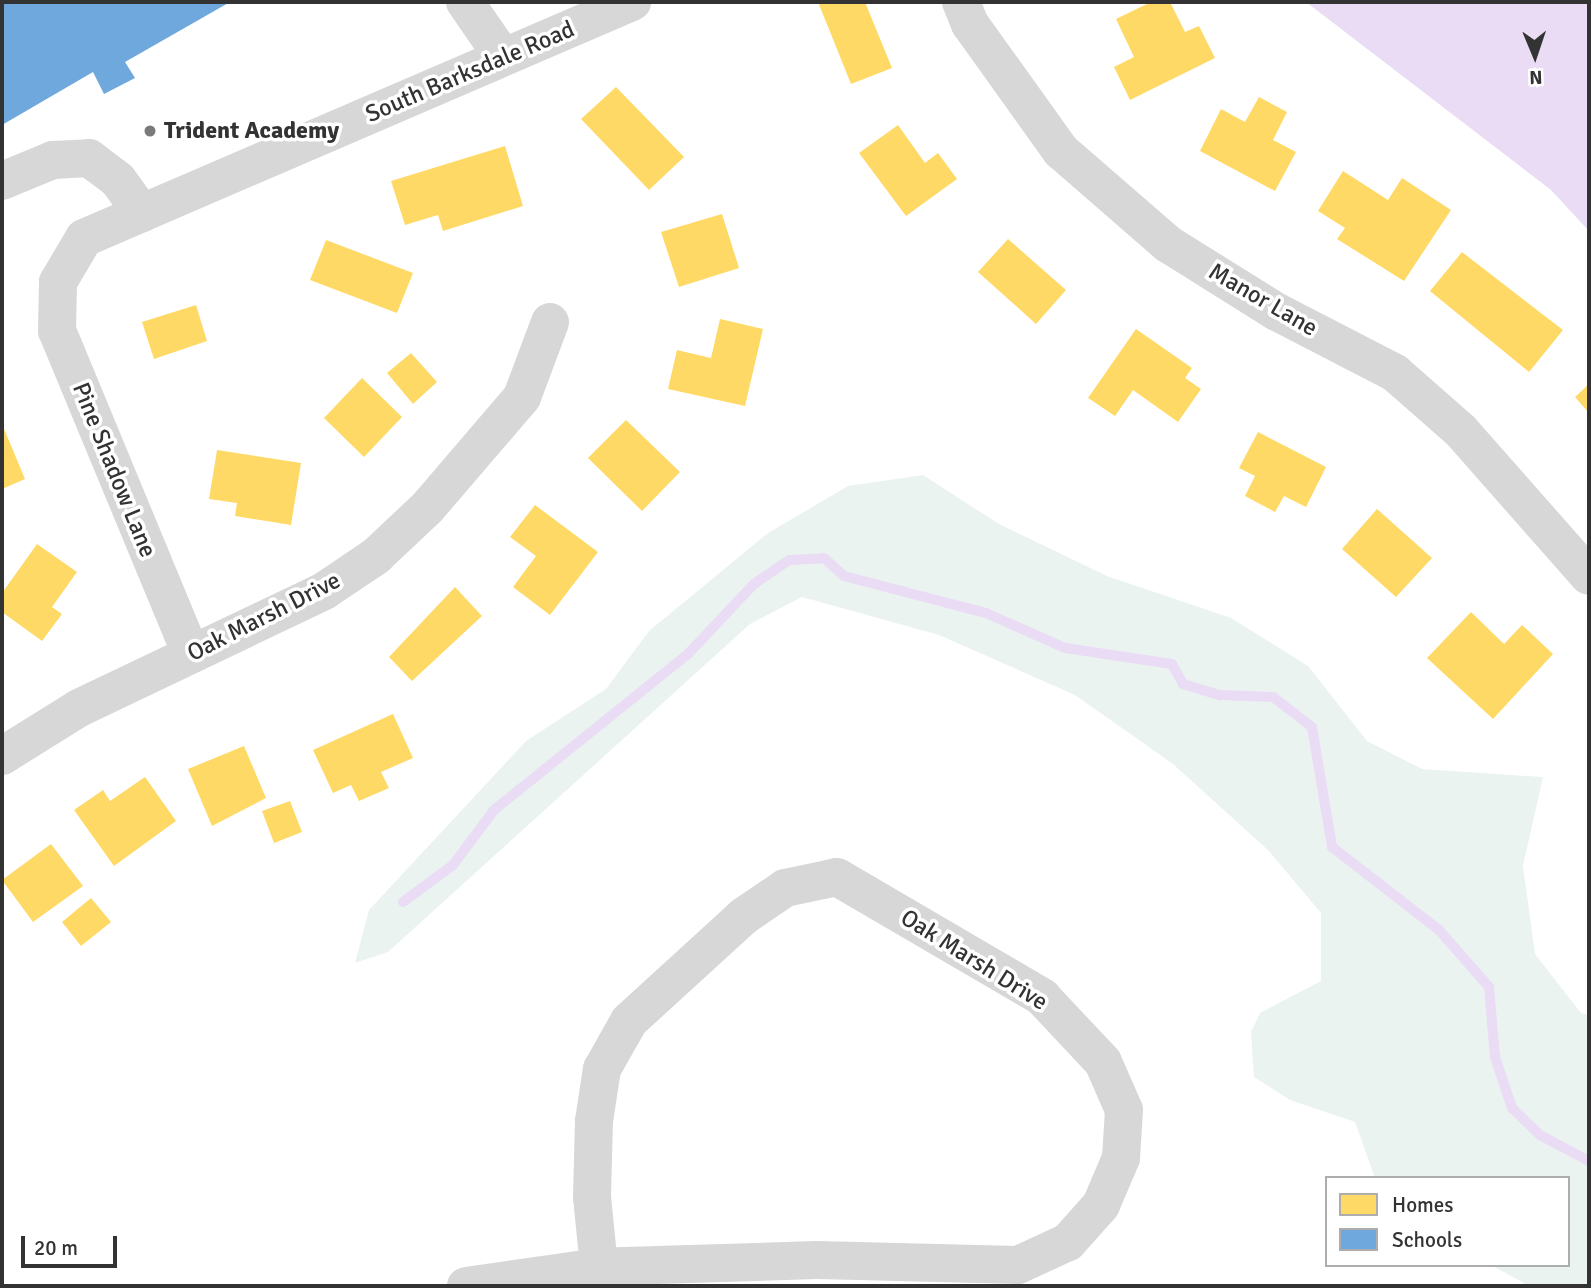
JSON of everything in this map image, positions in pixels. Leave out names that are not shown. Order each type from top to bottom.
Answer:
[{"type":"street","points":[[465,2],[503,57]]},
{"type":"street","name":"South Barksdale Road","points":[[58,282],[84,238],[632,2]]},
{"type":"street","name":"Manor Lane","points":[[961,2],[970,24],[1061,151],[1168,244],[1277,312],[1395,373],[1461,431],[1589,576]]},
{"type":"street","points":[[2,181],[53,160],[89,158],[118,180],[142,213]]},
{"type":"street","name":"Pine Shadow Lane","points":[[58,282],[57,331],[191,654]]},
{"type":"street","name":"Oak Marsh Drive","points":[[2,756],[79,708],[324,591],[410,524],[522,397],[550,322]]},
{"type":"street","name":"Oak Marsh Drive","points":[[466,1286],[599,1268],[817,1260],[1018,1265],[1068,1242],[1101,1205],[1121,1158],[1124,1110],[1103,1062],[1042,997],[837,877],[785,888],[744,916],[629,1021],[602,1069],[592,1197],[599,1268]]},
{"type":"shaded area","points":[[1306,2],[1589,2],[1589,231],[1551,190]]},
{"type":"shaded area","points":[[923,475],[999,524],[1107,576],[1231,618],[1308,666],[1367,741],[1422,769],[1543,777],[1523,866],[1535,954],[1581,1013],[1589,1015],[1589,1286],[1529,1286],[1495,1267],[1570,1267],[1570,1176],[1374,1176],[1355,1122],[1290,1100],[1254,1077],[1251,1032],[1260,1013],[1321,981],[1321,913],[1269,851],[1173,764],[1075,695],[939,635],[802,597],[750,624],[388,952],[355,963],[369,910],[526,741],[606,689],[649,631],[768,533],[848,486]]},
{"type":"building: Homes","points":[[818,2],[865,2],[892,68],[851,84]]},
{"type":"building: Homes","points":[[1151,2],[1170,2],[1185,32],[1199,26],[1215,58],[1130,100],[1114,67],[1134,57],[1116,19]]},
{"type":"building: Homes","points":[[616,87],[684,157],[649,190],[581,119]]},
{"type":"building: Homes","points":[[1259,97],[1287,112],[1273,140],[1296,152],[1275,191],[1200,151],[1221,109],[1245,122]]},
{"type":"building: Homes","points":[[898,125],[925,163],[938,153],[957,179],[906,216],[859,153]]},
{"type":"building: Homes","points":[[505,146],[523,206],[443,231],[438,215],[405,225],[391,181]]},
{"type":"building: Homes","points":[[1343,171],[1388,200],[1402,178],[1451,210],[1404,281],[1337,239],[1345,228],[1318,211]]},
{"type":"building: Homes","points":[[722,214],[739,268],[679,287],[661,232]]},
{"type":"building: Homes","points":[[1008,239],[1066,290],[1036,324],[978,272]]},
{"type":"building: Homes","points":[[326,240],[413,273],[397,313],[310,280]]},
{"type":"building: Homes","points":[[1462,252],[1563,330],[1529,372],[1430,291]]},
{"type":"building: Homes","points":[[196,305],[207,341],[154,359],[142,322]]},
{"type":"building: Homes","points":[[720,319],[763,329],[745,406],[668,389],[677,350],[711,358]]},
{"type":"building: Homes","points":[[1136,329],[1192,368],[1185,378],[1201,389],[1178,422],[1133,390],[1115,416],[1088,398]]},
{"type":"building: Homes","points":[[411,353],[437,382],[413,404],[387,373]]},
{"type":"building: Homes","points":[[362,378],[402,417],[364,457],[324,418]]},
{"type":"building: Homes","points":[[1589,384],[1589,413],[1575,397]]},
{"type":"building: Homes","points":[[626,420],[680,472],[642,511],[588,458]]},
{"type":"building: Homes","points":[[2,424],[25,479],[2,489]]},
{"type":"building: Homes","points":[[1258,432],[1326,467],[1306,507],[1284,496],[1275,512],[1245,496],[1255,476],[1239,468]]},
{"type":"building: Homes","points":[[217,450],[301,463],[291,525],[235,516],[237,503],[209,499]]},
{"type":"building: Homes","points":[[535,505],[598,552],[550,615],[513,587],[536,556],[510,537]]},
{"type":"building: Homes","points":[[1377,509],[1432,558],[1396,597],[1342,549]]},
{"type":"building: Homes","points":[[37,544],[77,572],[52,607],[62,614],[42,641],[2,612],[2,593]]},
{"type":"building: Homes","points":[[455,587],[482,616],[412,681],[389,657]]},
{"type":"building: Homes","points":[[1471,612],[1504,644],[1522,625],[1553,654],[1493,719],[1427,658]]},
{"type":"building: Homes","points":[[393,714],[413,758],[381,772],[389,788],[359,801],[351,785],[333,793],[313,750]]},
{"type":"building: Homes","points":[[244,746],[266,798],[212,826],[188,769]]},
{"type":"building: Homes","points":[[145,777],[176,821],[114,866],[74,810],[103,790],[110,801]]},
{"type":"building: Homes","points":[[290,801],[302,832],[274,843],[262,811]]},
{"type":"building: Homes","points":[[51,844],[83,886],[33,922],[2,880]]},
{"type":"building: Homes","points":[[91,898],[111,922],[81,946],[62,922]]},
{"type":"building: Schools","points":[[2,2],[230,2],[125,62],[135,78],[104,94],[93,72],[2,125]]},
{"type":"waterway","points":[[403,902],[453,865],[494,810],[688,654],[754,584],[789,560],[824,558],[844,576],[986,613],[1065,648],[1172,664],[1183,684],[1220,695],[1273,697],[1312,727],[1332,847],[1439,930],[1489,987],[1495,1057],[1512,1108],[1540,1135],[1589,1161]]},
{"type":"place","name":"Trident Academy","points":[[150,131]]}]
